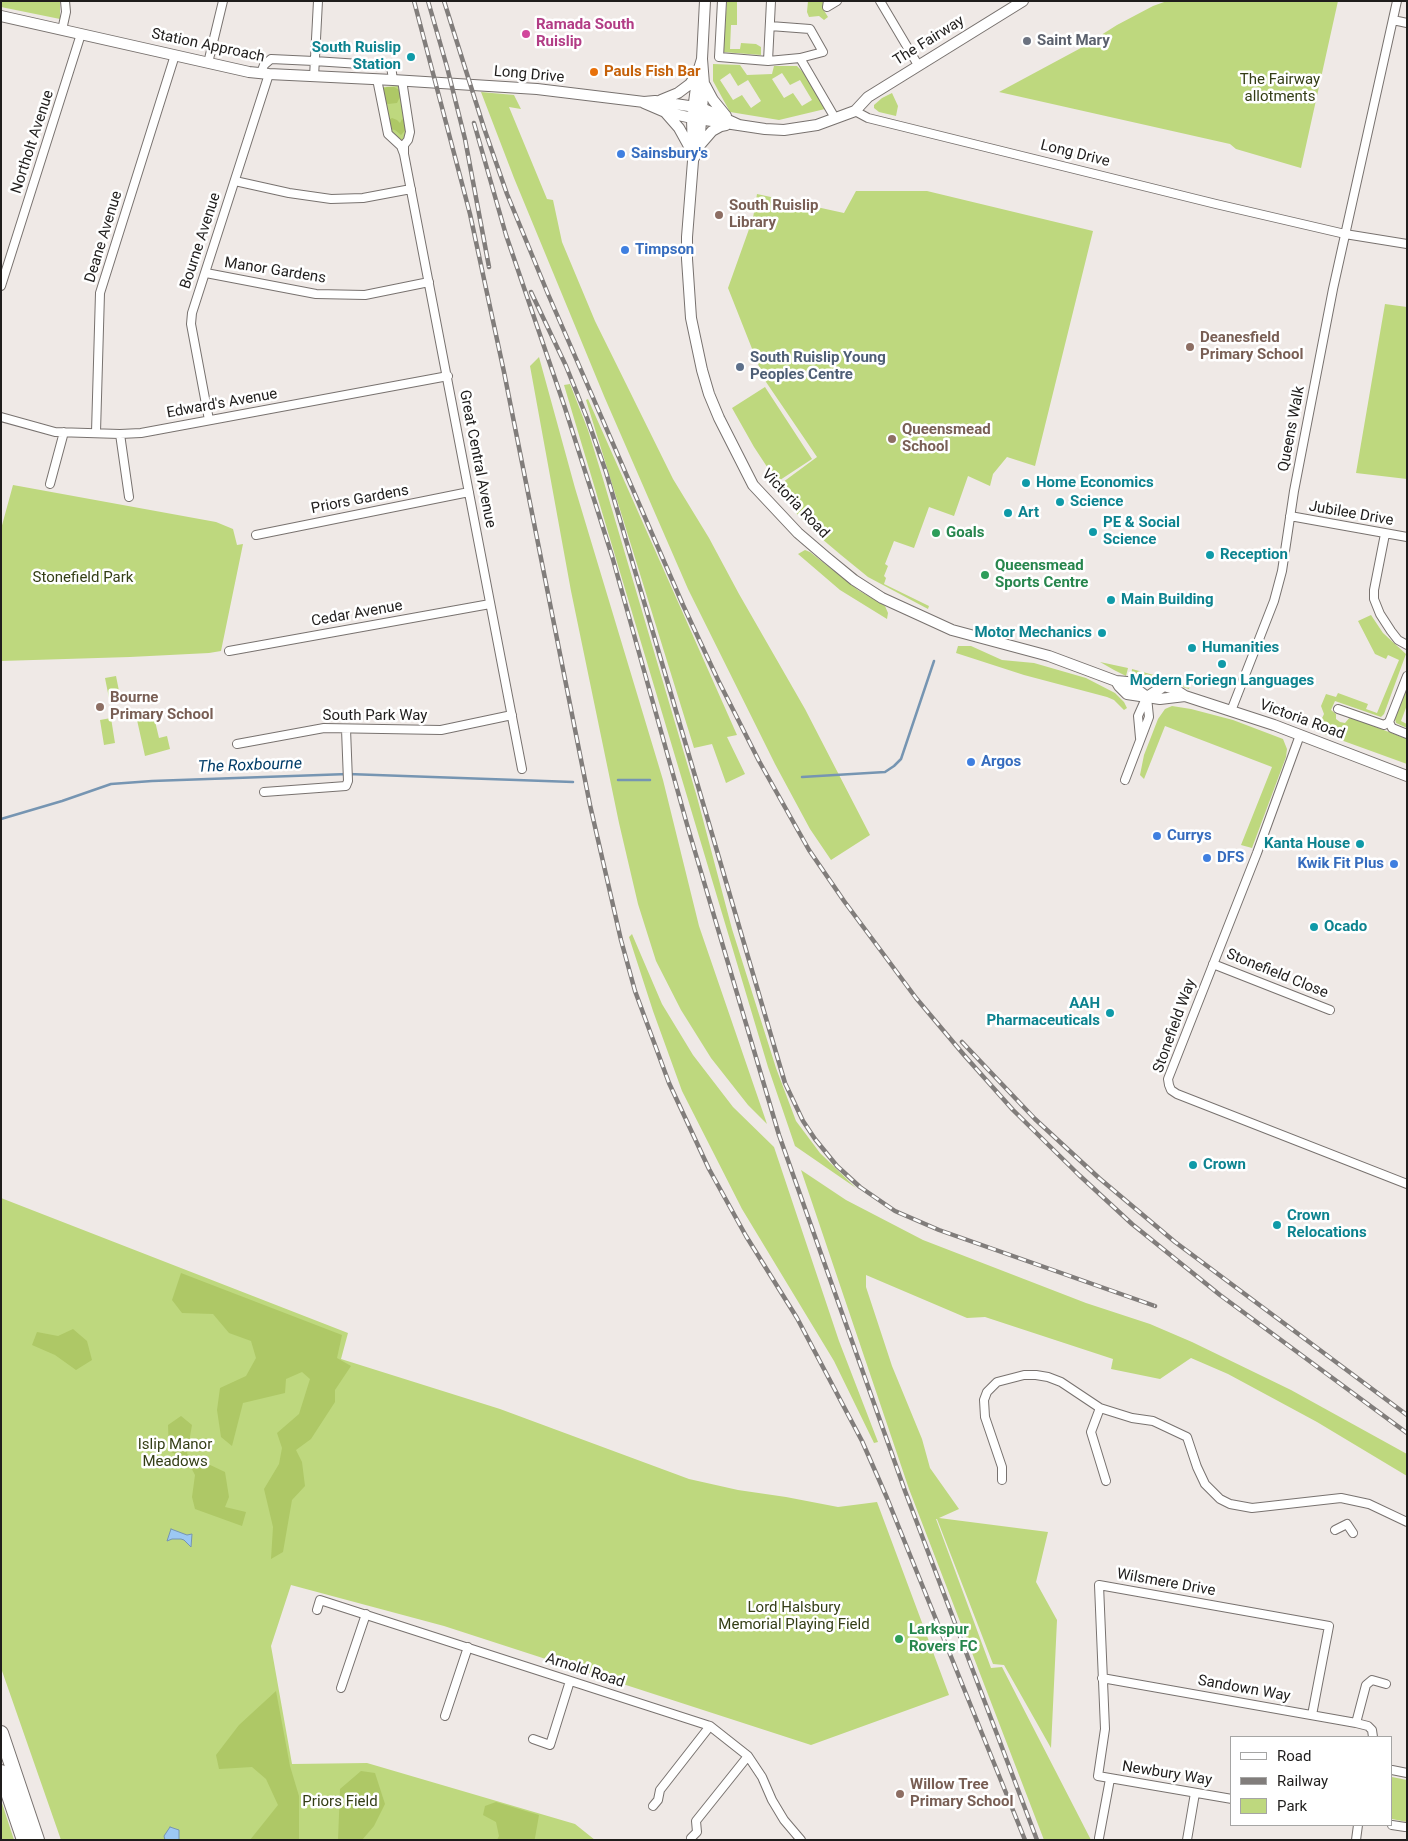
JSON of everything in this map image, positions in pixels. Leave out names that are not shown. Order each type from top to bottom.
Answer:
[{"type":"highway","points":[[1,1733],[37,1840]]},
{"type":"highway","points":[[1,1772],[24,1840]]},
{"type":"street","points":[[62,30],[66,12],[65,1]]},
{"type":"street","points":[[208,63],[223,1]]},
{"type":"street","points":[[314,76],[318,1]]},
{"type":"street","name":"Victoria Road","points":[[698,107],[704,84],[702,59],[705,1]]},
{"type":"street","points":[[722,1],[719,57],[768,61],[800,58],[823,52],[810,29],[770,26]]},
{"type":"street","points":[[768,61],[772,1]]},
{"type":"street","points":[[828,1],[827,7],[836,1]]},
{"type":"street","points":[[880,1],[918,65]]},
{"type":"street","name":"The Fairway","points":[[855,111],[868,97],[1023,1]]},
{"type":"street","name":"Queens Walk","points":[[1231,710],[1274,601],[1282,571],[1290,516],[1333,289],[1397,1]]},
{"type":"street","name":"Station Approach","points":[[1,16],[265,74],[402,80]]},
{"type":"street","points":[[1393,20],[1407,23]]},
{"type":"street","name":"Northolt Avenue","points":[[1,286],[81,34]]},
{"type":"street","name":"Deane Avenue","points":[[96,432],[100,293],[175,55]]},
{"type":"street","points":[[800,58],[836,118]]},
{"type":"street","points":[[265,74],[264,65],[271,59],[314,61]]},
{"type":"street","name":"Victoria Road","points":[[702,59],[698,72],[698,107],[688,218],[687,259],[689,299],[695,341],[702,370],[719,418],[752,485],[798,533],[854,580],[882,598],[952,630],[1049,656],[1116,681],[1118,686],[1127,694],[1160,699],[1184,696],[1231,710],[1300,734],[1407,776]]},
{"type":"street","name":"Great Central Avenue","points":[[314,61],[391,66],[402,80],[410,132],[408,140],[404,144],[410,190],[448,376],[522,769]]},
{"type":"street","points":[[655,101],[672,97],[678,93],[690,84],[698,72]]},
{"type":"street","name":"Bourne Avenue","points":[[209,420],[191,324],[192,313],[235,181],[265,74]]},
{"type":"street","name":"Great Central Avenue","points":[[377,79],[388,134],[401,146],[404,154]]},
{"type":"street","name":"Long Drive","points":[[402,80],[537,89],[644,102],[655,101],[698,107],[734,123]]},
{"type":"street","points":[[704,84],[719,109],[734,123]]},
{"type":"street","name":"Long Drive","points":[[644,102],[665,112],[697,119],[784,130],[817,125],[855,111],[868,118],[1216,204],[1346,234],[1407,244]]},
{"type":"street","points":[[665,112],[679,128],[694,153],[715,128],[734,123]]},
{"type":"street","points":[[235,181],[289,193],[331,199],[363,198],[410,190]]},
{"type":"street","name":"Manor Gardens","points":[[206,273],[316,294],[365,294],[429,282]]},
{"type":"street","name":"Edward's Avenue","points":[[1,417],[31,427],[64,432],[141,433],[448,376]]},
{"type":"street","points":[[50,484],[64,432]]},
{"type":"street","points":[[120,434],[129,497]]},
{"type":"street","name":"Priors Gardens","points":[[256,535],[469,492]]},
{"type":"street","name":"Jubilee Drive","points":[[1290,516],[1407,538]]},
{"type":"street","points":[[1385,534],[1374,590],[1374,599],[1380,614],[1391,631],[1398,640],[1407,645]]},
{"type":"street","name":"Cedar Avenue","points":[[229,651],[490,604]]},
{"type":"street","points":[[1338,709],[1384,725],[1389,722],[1407,676]]},
{"type":"street","points":[[1125,780],[1140,740],[1138,716],[1147,697]]},
{"type":"street","name":"South Park Way","points":[[237,744],[324,728],[441,730],[512,714]]},
{"type":"street","points":[[1389,722],[1392,728],[1407,734]]},
{"type":"street","points":[[264,792],[346,786],[348,781],[346,729]]},
{"type":"street","name":"Stonefield Way","points":[[1300,734],[1168,1079],[1171,1090],[1177,1094],[1407,1184]]},
{"type":"street","name":"Stonefield Close","points":[[1213,964],[1330,1010]]},
{"type":"street","points":[[1002,1480],[1002,1467],[983,1408],[987,1392],[997,1382],[1024,1375],[1048,1377],[1061,1382],[1100,1408],[1153,1421],[1187,1436],[1197,1467],[1205,1484],[1220,1499],[1230,1504],[1252,1508],[1341,1498],[1369,1504],[1407,1522]]},
{"type":"street","points":[[1100,1408],[1091,1432],[1106,1481]]},
{"type":"street","points":[[1335,1530],[1347,1524],[1353,1533]]},
{"type":"street","name":"Wilsmere Drive","points":[[1098,1776],[1105,1729],[1099,1584],[1328,1626],[1312,1715]]},
{"type":"street","name":"Arnold Road","points":[[317,1610],[320,1600],[710,1726],[748,1756],[762,1777],[772,1800],[784,1820],[801,1840]]},
{"type":"street","points":[[341,1688],[366,1614]]},
{"type":"street","points":[[444,1716],[468,1647]]},
{"type":"street","name":"Sandown Way","points":[[1102,1678],[1356,1723],[1368,1726],[1372,1730],[1373,1736]]},
{"type":"street","points":[[1356,1723],[1366,1685],[1372,1680],[1386,1684]]},
{"type":"street","points":[[533,1739],[550,1745],[570,1681]]},
{"type":"street","points":[[653,1806],[658,1800],[660,1790],[710,1726]]},
{"type":"street","points":[[691,1838],[697,1832],[696,1821],[748,1756]]},
{"type":"street","points":[[1393,1770],[1407,1773]]},
{"type":"street","name":"Newbury Way","points":[[1098,1776],[1230,1799]]},
{"type":"street","points":[[1099,1838],[1110,1779]]},
{"type":"street","points":[[1187,1840],[1195,1793]]},
{"type":"street","points":[[1393,1825],[1405,1827]]},
{"type":"street","points":[[1356,1840],[1358,1826]]},
{"type":"green space","points":[[1,1],[60,1],[60,19],[1,7]]},
{"type":"green space","points":[[727,1],[737,1],[737,25],[731,25],[730,49],[740,49],[741,43],[756,44],[761,47],[761,55],[723,52]]},
{"type":"green space","points":[[808,1],[824,1],[823,9],[828,17],[824,20],[819,16],[809,17],[807,12]]},
{"type":"green space","name":"The Fairway allotments","points":[[1167,1],[1338,1],[1301,168],[1236,149],[1230,144],[999,92],[1079,49],[1117,25],[1153,6]]},
{"type":"green space","points":[[713,64],[740,65],[747,75],[772,74],[774,66],[797,66],[803,72],[825,109],[779,120],[730,112],[713,81]],"holes":[[[730,73],[738,86],[748,80],[761,101],[751,108],[742,95],[733,100],[720,80]],[[782,73],[790,85],[800,80],[812,100],[802,106],[793,93],[784,98],[772,79]]]},
{"type":"green space","points":[[398,86],[408,131],[406,138],[402,141],[397,140],[391,132],[383,87]]},
{"type":"green space","points":[[387,87],[394,87],[401,91],[397,103],[388,104],[383,101],[381,90]]},
{"type":"green space","points":[[481,92],[514,95],[521,109],[509,107],[547,199],[553,200],[562,242],[595,321],[673,479],[709,538],[805,709],[870,835],[831,860],[810,829],[775,764],[688,589],[604,396],[514,178]]},
{"type":"green space","points":[[892,93],[898,106],[896,116],[879,112],[874,108],[874,105],[882,98]]},
{"type":"green space","points":[[392,118],[400,123],[402,119],[408,124],[408,127],[401,135],[395,130],[389,129],[388,120]]},
{"type":"green space","name":"Queensmead School","points":[[856,191],[927,191],[1093,231],[1035,466],[1007,457],[993,474],[990,486],[968,476],[954,516],[929,507],[914,548],[894,541],[885,564],[888,566],[884,576],[886,578],[884,584],[929,606],[928,609],[868,577],[815,533],[775,488],[817,457],[764,379],[728,288],[753,218],[757,194],[844,213]]},
{"type":"green space","points":[[1385,304],[1407,307],[1407,479],[1356,473]]},
{"type":"green space","points":[[539,357],[575,488],[663,780],[699,926],[767,1124],[748,1105],[711,1058],[681,1010],[656,961],[638,904],[619,823],[571,591],[530,366]]},
{"type":"green space","points":[[570,384],[588,430],[603,479],[697,797],[732,929],[776,1068],[796,1121],[820,1153],[856,1188],[795,1146],[768,1067],[564,385]]},
{"type":"green space","points":[[765,387],[812,459],[777,482],[732,408]]},
{"type":"green space","points":[[588,399],[737,735],[727,737],[745,774],[726,783],[712,744],[694,748],[586,400]]},
{"type":"green space","name":"Stonefield Park","points":[[13,485],[216,522],[233,529],[237,545],[243,544],[221,651],[130,657],[1,661],[1,529]]},
{"type":"green space","points":[[805,550],[858,590],[885,606],[888,613],[887,619],[840,590],[798,554]]},
{"type":"green space","points":[[1371,615],[1383,633],[1406,654],[1384,714],[1381,717],[1335,701],[1331,710],[1336,714],[1336,719],[1340,722],[1345,723],[1350,717],[1407,739],[1407,764],[1316,731],[1324,714],[1321,706],[1326,694],[1336,697],[1338,693],[1368,704],[1366,709],[1377,713],[1399,660],[1388,655],[1386,659],[1375,654],[1358,621]]},
{"type":"green space","points":[[958,646],[971,646],[1002,660],[1034,663],[1086,678],[1115,693],[1127,708],[1124,710],[1114,700],[1107,697],[1024,675],[956,653]]},
{"type":"green space","points":[[1100,662],[1128,668],[1126,676],[1114,670]]},
{"type":"green space","points":[[1132,669],[1190,685],[1189,689],[1153,678],[1131,678]]},
{"type":"green space","points":[[116,676],[120,696],[109,698],[105,678]]},
{"type":"green space","points":[[1407,686],[1407,705],[1401,721],[1407,724],[1407,728],[1396,723],[1395,719]]},
{"type":"green space","points":[[1172,706],[1233,720],[1283,739],[1287,749],[1286,757],[1252,848],[1241,845],[1272,767],[1165,726],[1144,779],[1140,775],[1144,755],[1158,719],[1165,709]]},
{"type":"green space","points":[[154,717],[159,738],[167,736],[170,749],[145,756],[137,720]]},
{"type":"green space","points":[[111,718],[115,743],[104,745],[100,720]]},
{"type":"green space","points":[[632,934],[662,1004],[693,1055],[733,1107],[774,1147],[839,1341],[878,1442],[874,1443],[834,1361],[742,1209],[682,1091],[629,937]]},
{"type":"green space","points":[[801,1170],[846,1200],[923,1240],[1086,1303],[1150,1324],[1192,1342],[1291,1390],[1407,1454],[1407,1476],[1317,1422],[1228,1374],[1191,1358],[1160,1379],[1111,1369],[1113,1359],[985,1317],[967,1318],[866,1275],[866,1287],[892,1366],[922,1439],[930,1468],[959,1509],[939,1518],[1048,1532],[1036,1582],[1057,1620],[1051,1748],[1004,1665],[993,1664],[936,1519],[991,1668],[1002,1667],[1091,1840],[1044,1840],[909,1489]]},
{"type":"green space","name":"Islip Manor Meadows","points":[[1,1198],[348,1333],[341,1359],[500,1409],[689,1479],[738,1490],[838,1507],[877,1502],[949,1695],[811,1745],[444,1626],[291,1585],[271,1646],[292,1764],[367,1763],[575,1824],[595,1840],[61,1840],[1,1668]]},
{"type":"green space","points":[[181,1273],[342,1335],[337,1358],[351,1366],[335,1390],[335,1402],[311,1439],[296,1450],[302,1462],[305,1486],[292,1500],[283,1552],[271,1559],[273,1527],[264,1489],[279,1464],[282,1448],[277,1433],[299,1414],[310,1379],[302,1372],[286,1379],[285,1393],[243,1403],[232,1446],[221,1437],[217,1410],[220,1388],[246,1376],[256,1358],[251,1341],[229,1333],[213,1314],[182,1313],[172,1300]]},
{"type":"green space","points":[[73,1329],[87,1341],[92,1360],[76,1370],[55,1355],[32,1345],[37,1332],[58,1336]]},
{"type":"green space","points":[[181,1416],[192,1425],[187,1454],[225,1472],[229,1497],[225,1507],[246,1512],[242,1526],[195,1509],[192,1497],[195,1475],[187,1460],[169,1451],[168,1425]]},
{"type":"green space","points":[[276,1691],[290,1766],[299,1796],[299,1840],[250,1840],[278,1805],[266,1779],[252,1767],[219,1769],[216,1755],[239,1725]]},
{"type":"green space","name":"Priors Field","points":[[361,1771],[375,1773],[385,1804],[374,1826],[362,1840],[338,1840],[340,1789]]},
{"type":"green space","points":[[1393,1777],[1407,1780],[1407,1822],[1393,1819]]},
{"type":"green space","points":[[1,1800],[14,1840],[1,1840]]},
{"type":"green space","points":[[496,1802],[539,1815],[534,1840],[497,1840],[499,1836],[496,1822],[483,1815],[485,1806]]},
{"type":"water","points":[[171,1529],[187,1535],[192,1534],[191,1547],[181,1539],[167,1541]]},
{"type":"water","points":[[170,1827],[179,1830],[179,1840],[165,1840],[164,1836]]},
{"type":"waterway","name":"The Roxbourne","points":[[802,777],[885,772],[894,766],[901,759],[934,661]]},
{"type":"waterway","name":"The Roxbourne","points":[[1,819],[111,784],[152,781],[348,774],[573,782]]},
{"type":"waterway","name":"The Roxbourne","points":[[618,780],[650,780]]},
{"type":"railway","points":[[414,1],[470,214],[504,372],[590,805],[621,940],[635,991],[669,1083],[709,1169],[746,1236],[797,1318],[862,1441],[887,1498],[1025,1840]]},
{"type":"railway","points":[[428,1],[465,139],[489,267]]},
{"type":"railway","points":[[444,1],[507,194],[548,294],[683,605],[718,680],[759,761],[809,850],[844,901],[916,998],[1013,1110],[1079,1175],[1132,1224],[1220,1295],[1407,1433]]},
{"type":"railway","points":[[474,123],[506,235],[565,408],[612,556],[688,828],[779,1135],[905,1491],[1037,1840]]},
{"type":"railway","points":[[531,292],[566,366],[606,472],[785,1083],[803,1121],[837,1166],[860,1187],[895,1211],[939,1230],[1155,1306]]},
{"type":"railway","points":[[962,1042],[1035,1119],[1099,1178],[1175,1242],[1407,1415]]},
{"type":"place","name":"Ramada South Ruislip","points":[[526,34]]},
{"type":"place","name":"Saint Mary","points":[[1027,41]]},
{"type":"place","name":"South Ruislip Station","points":[[411,57]]},
{"type":"place","name":"Pauls Fish Bar","points":[[594,72]]},
{"type":"place","name":"Sainsbury's","points":[[621,154]]},
{"type":"place","name":"South Ruislip Library","points":[[719,215]]},
{"type":"place","name":"Timpson","points":[[625,250]]},
{"type":"place","name":"Deanesfield Primary School","points":[[1190,347]]},
{"type":"place","name":"South Ruislip Young Peoples Centre","points":[[740,367]]},
{"type":"place","name":"Queensmead School","points":[[892,439]]},
{"type":"place","name":"Home Economics","points":[[1026,483]]},
{"type":"place","name":"Science","points":[[1060,502]]},
{"type":"place","name":"Art","points":[[1008,513]]},
{"type":"place","name":"PE & Social Science","points":[[1093,532]]},
{"type":"place","name":"Goals","points":[[936,533]]},
{"type":"place","name":"Reception","points":[[1210,555]]},
{"type":"place","name":"Queensmead Sports Centre","points":[[985,575]]},
{"type":"place","name":"Main Building","points":[[1111,600]]},
{"type":"place","name":"Motor Mechanics","points":[[1102,633]]},
{"type":"place","name":"Humanities","points":[[1192,648]]},
{"type":"place","name":"Modern Foriegn Languages","points":[[1222,664]]},
{"type":"place","name":"Bourne Primary School","points":[[100,707]]},
{"type":"place","name":"Argos","points":[[971,762]]},
{"type":"place","name":"Currys","points":[[1157,836]]},
{"type":"place","name":"Kanta House","points":[[1360,844]]},
{"type":"place","name":"DFS","points":[[1207,858]]},
{"type":"place","name":"Kwik Fit Plus","points":[[1394,864]]},
{"type":"place","name":"Ocado","points":[[1314,927]]},
{"type":"place","name":"AAH Pharmaceuticals","points":[[1110,1013]]},
{"type":"place","name":"Crown","points":[[1193,1165]]},
{"type":"place","name":"Crown Relocations","points":[[1277,1225]]},
{"type":"place","name":"Larkspur Rovers FC","points":[[899,1639]]},
{"type":"place","name":"Willow Tree Primary School","points":[[900,1794]]},
{"type":"park label","name":"Lord Halsbury Memorial Playing Field","points":[[794,1616]]}]
